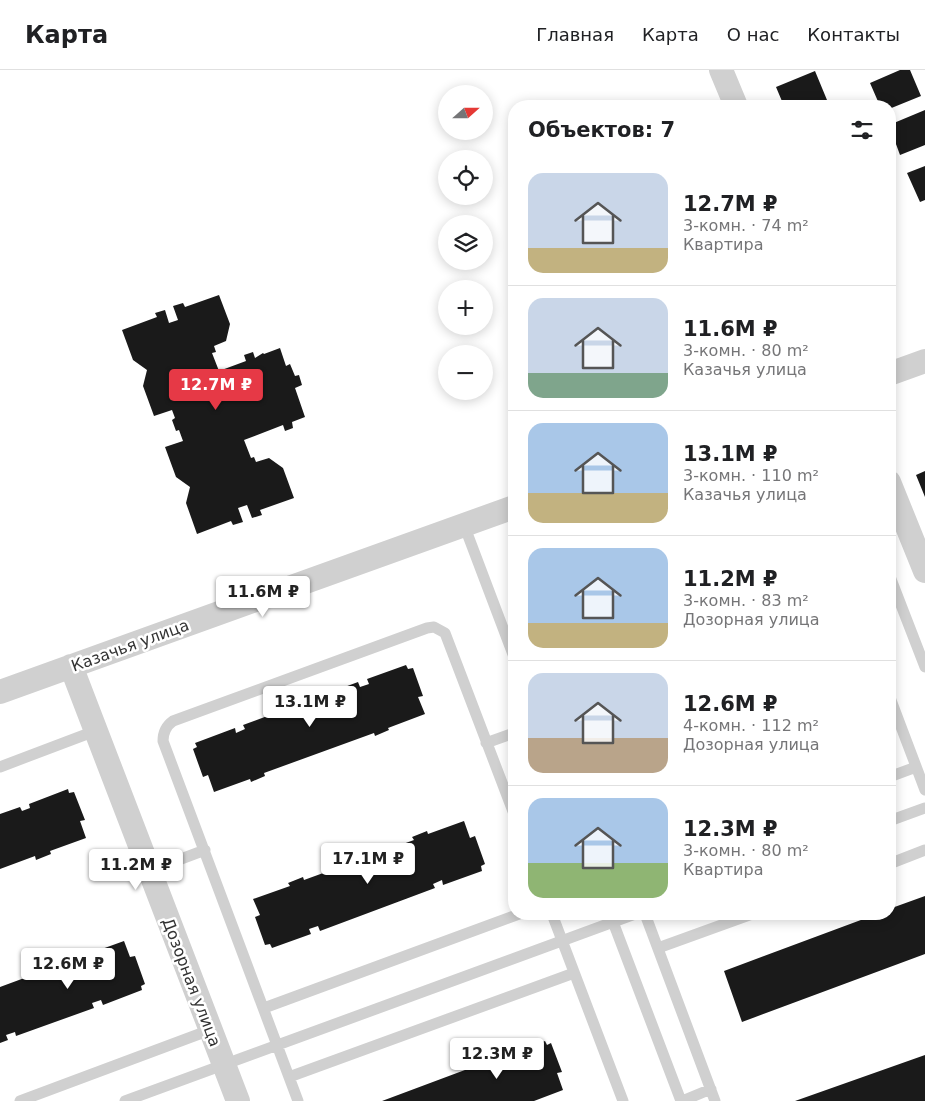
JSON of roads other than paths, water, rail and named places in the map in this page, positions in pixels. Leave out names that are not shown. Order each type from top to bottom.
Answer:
[{"type":"street","points":[[721,70],[734,100]]},
{"type":"street","points":[[896,371],[925,361]]},
{"type":"street","points":[[896,499],[925,571]]},
{"type":"street","name":"Казачья улица","points":[[0,692],[508,509]]},
{"type":"street","name":"Дозорная улица","points":[[71,666],[224,1064],[233,1100]]},
{"type":"lane","points":[[464,525],[508,641]]},
{"type":"lane","points":[[896,598],[925,667]]},
{"type":"lane","points":[[298,1101],[163,741],[165,730],[173,721],[434,627],[444,633],[508,799]]},
{"type":"lane","points":[[896,714],[925,790]]},
{"type":"lane","points":[[0,767],[95,731]]},
{"type":"lane","points":[[486,743],[508,734]]},
{"type":"lane","points":[[896,774],[916,767]]},
{"type":"lane","points":[[896,819],[925,808]]},
{"type":"lane","points":[[149,871],[205,850]]},
{"type":"lane","points":[[896,861],[925,850]]},
{"type":"lane","points":[[264,1008],[508,918]]},
{"type":"lane","points":[[554,920],[623,1101]]},
{"type":"lane","points":[[612,920],[682,1101],[711,1089]]},
{"type":"lane","points":[[125,1101],[619,920]]},
{"type":"lane","points":[[647,920],[715,1101]]},
{"type":"lane","points":[[658,948],[735,920]]},
{"type":"lane","points":[[289,1077],[574,973]]},
{"type":"lane","points":[[20,1101],[210,1030]]}]
